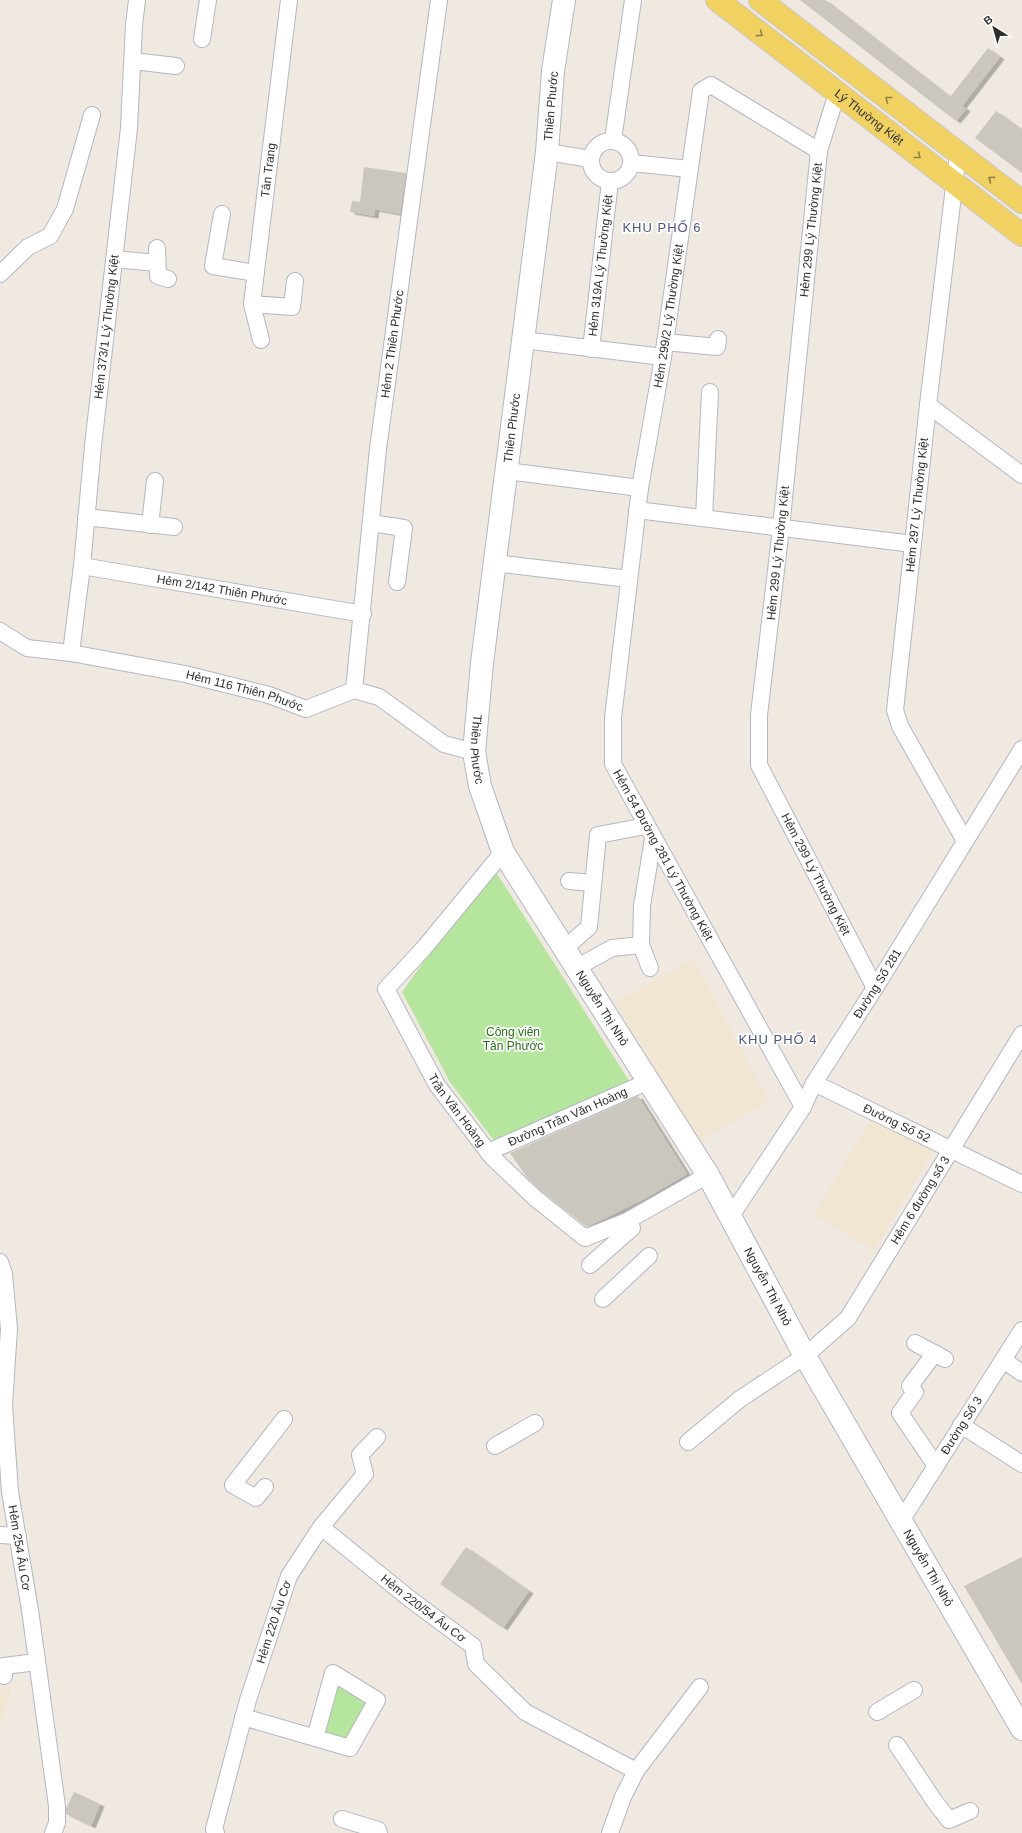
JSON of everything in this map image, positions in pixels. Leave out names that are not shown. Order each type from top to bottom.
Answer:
[{"type":"main road","points":[[760,0],[1022,202]]},
{"type":"main road","name":"Lý Thường Kiệt","points":[[726,3],[837,93],[1022,236]]},
{"type":"street","name":"Hẻm 373/1 Lý Thường Kiệt","points":[[71,653],[82,566],[86,517],[129,128],[134,25],[137,0]]},
{"type":"street","points":[[202,39],[208,0]]},
{"type":"street","name":"Tân Trang","points":[[262,340],[252,304],[289,0]]},
{"type":"street","name":"Hẻm 2 Thiên Phước","points":[[354,690],[363,614],[378,449],[439,0]]},
{"type":"street","name":"Thiên Phước","points":[[503,852],[480,786],[474,752],[494,564],[547,152],[554,71],[564,0]]},
{"type":"street","points":[[613,140],[633,0]]},
{"type":"street","points":[[133,61],[176,66]]},
{"type":"street","name":"Hẻm 299/2 Lý Thường Kiệt","points":[[637,510],[664,349],[701,91],[712,85],[819,151]]},
{"type":"street","name":"Hẻm 299 Lý Thường Kiệt","points":[[837,93],[819,151],[781,528],[759,715],[759,766],[875,988]]},
{"type":"street","points":[[0,274],[28,248],[50,236],[65,209],[92,114]]},
{"type":"street","points":[[613,140],[625,145],[629,150],[632,163],[627,174],[622,178],[610,181],[598,176],[594,171],[591,159],[593,152],[601,143],[613,140]]},
{"type":"street","points":[[547,152],[591,159]]},
{"type":"street","name":"Hẻm 297 Lý Thường Kiệt","points":[[958,153],[928,405],[895,710],[900,726],[965,841]]},
{"type":"street","points":[[632,163],[689,169]]},
{"type":"street","name":"Hẻm 319A Lý Thường Kiệt","points":[[590,349],[610,181]]},
{"type":"street","points":[[222,214],[213,266],[256,273]]},
{"type":"street","points":[[114,260],[157,255],[158,276],[168,279]]},
{"type":"street","points":[[252,304],[292,307],[295,281]]},
{"type":"street","points":[[523,340],[590,349],[664,349],[717,347],[718,339]]},
{"type":"street","points":[[704,518],[710,392]]},
{"type":"street","points":[[928,405],[1022,475]]},
{"type":"street","points":[[507,471],[640,488]]},
{"type":"street","points":[[150,524],[155,481]]},
{"type":"street","points":[[637,510],[913,544]]},
{"type":"street","name":"Hẻm 54 Đường 281 Lý Thường Kiệt","points":[[637,510],[613,718],[613,764],[802,1106]]},
{"type":"street","points":[[86,517],[174,528]]},
{"type":"street","points":[[371,523],[404,528],[397,582]]},
{"type":"street","points":[[494,564],[629,579]]},
{"type":"street","name":"Hẻm 2/142 Thiên Phước","points":[[82,566],[363,614]]},
{"type":"street","name":"Hẻm 116 Thiên Phước","points":[[0,631],[27,648],[71,653],[185,674],[269,695],[306,709],[354,690]]},
{"type":"street","points":[[354,690],[379,697],[444,744],[474,752]]},
{"type":"street","name":"Đường Số 281","points":[[731,1216],[802,1106],[814,1083],[875,988],[1022,749]]},
{"type":"street","points":[[564,949],[589,928],[598,835],[650,833],[642,906],[641,945],[650,968]]},
{"type":"street","name":"Nguyễn Thị Nhỏ","points":[[503,852],[647,1082],[708,1175],[805,1356],[1022,1729]]},
{"type":"street","name":"Trần Văn Hoàng","points":[[503,852],[424,948],[386,989],[438,1085],[488,1152],[535,1198],[586,1238],[627,1221],[708,1175]]},
{"type":"street","points":[[570,881],[593,883]]},
{"type":"street","points":[[576,968],[612,948],[641,945]]},
{"type":"street","name":"Hẻm 6 đường số 3","points":[[688,1442],[740,1399],[805,1356],[848,1318],[1022,1034]]},
{"type":"street","name":"Đường Trần Văn Hoàng","points":[[488,1152],[647,1082]]},
{"type":"street","name":"Đường Số 52","points":[[814,1083],[951,1151],[1022,1184]]},
{"type":"street","points":[[590,1265],[632,1228]]},
{"type":"street","points":[[603,1299],[649,1256]]},
{"type":"street","name":"Hẻm 254 Âu Cơ","points":[[0,1262],[4,1274],[9,1328],[2,1384],[10,1492],[37,1662],[57,1806],[57,1824],[53,1833]]},
{"type":"street","name":"Đường Số 3","points":[[901,1521],[1022,1330]]},
{"type":"street","points":[[915,1343],[940,1356],[910,1386],[915,1392],[900,1413],[936,1466]]},
{"type":"street","points":[[1003,1360],[1022,1373]]},
{"type":"street","points":[[266,1487],[256,1498],[233,1486],[284,1420]]},
{"type":"street","points":[[495,1446],[535,1422]]},
{"type":"street","points":[[961,1426],[1022,1464]]},
{"type":"street","name":"Hẻm 220 Âu Cơ","points":[[216,1833],[214,1829],[243,1717],[289,1576],[321,1527],[364,1474],[360,1455],[377,1437]]},
{"type":"street","name":"Hẻm 220/54 Âu Cơ","points":[[321,1527],[410,1599],[473,1646],[476,1664],[525,1712],[639,1768]]},
{"type":"street","points":[[0,1535],[18,1536]]},
{"type":"street","points":[[4,1676],[4,1666],[37,1662]]},
{"type":"street","points":[[243,1717],[315,1738],[350,1748],[377,1700],[333,1673],[315,1738]]},
{"type":"street","points":[[996,1683],[1015,1701],[1022,1704]]},
{"type":"street","points":[[610,1833],[623,1797],[639,1768],[700,1687]]},
{"type":"street","points":[[876,1712],[914,1690]]},
{"type":"street","points":[[897,1746],[949,1820],[970,1811]]},
{"type":"street","points":[[342,1819],[378,1830],[379,1833]]},
{"type":"shaded area","points":[[693,959],[769,1101],[696,1143],[616,1002]]},
{"type":"shaded area","points":[[870,1121],[933,1151],[874,1251],[814,1214]]},
{"type":"shaded area","points":[[11,1687],[0,1729],[0,1688]]},
{"type":"green space","name":"Công viên Tân Phước","points":[[492,866],[631,1084],[495,1142],[450,1082],[402,992]]},
{"type":"green space","points":[[338,1683],[370,1703],[350,1742],[323,1734]]},
{"type":"building","points":[[800,0],[825,0],[950,97],[988,48],[1000,57],[962,106],[966,109],[956,121]]},
{"type":"building","points":[[996,111],[1022,130],[1022,173],[975,138]]},
{"type":"building","points":[[364,167],[406,173],[400,214],[375,209],[374,216],[350,212],[352,201],[360,202]]},
{"type":"building","points":[[638,1096],[687,1174],[644,1199],[587,1227],[541,1191],[526,1176],[510,1153]]},
{"type":"building","points":[[466,1547],[529,1591],[503,1628],[440,1584]]},
{"type":"building","points":[[1022,1557],[1022,1684],[964,1586]]},
{"type":"building","points":[[74,1792],[100,1804],[91,1826],[66,1814],[66,1809]]},
{"type":"district","name":"KHU PHỐ 6","points":[[662,227]]},
{"type":"district","name":"KHU PHỐ 4","points":[[778,1039]]}]
